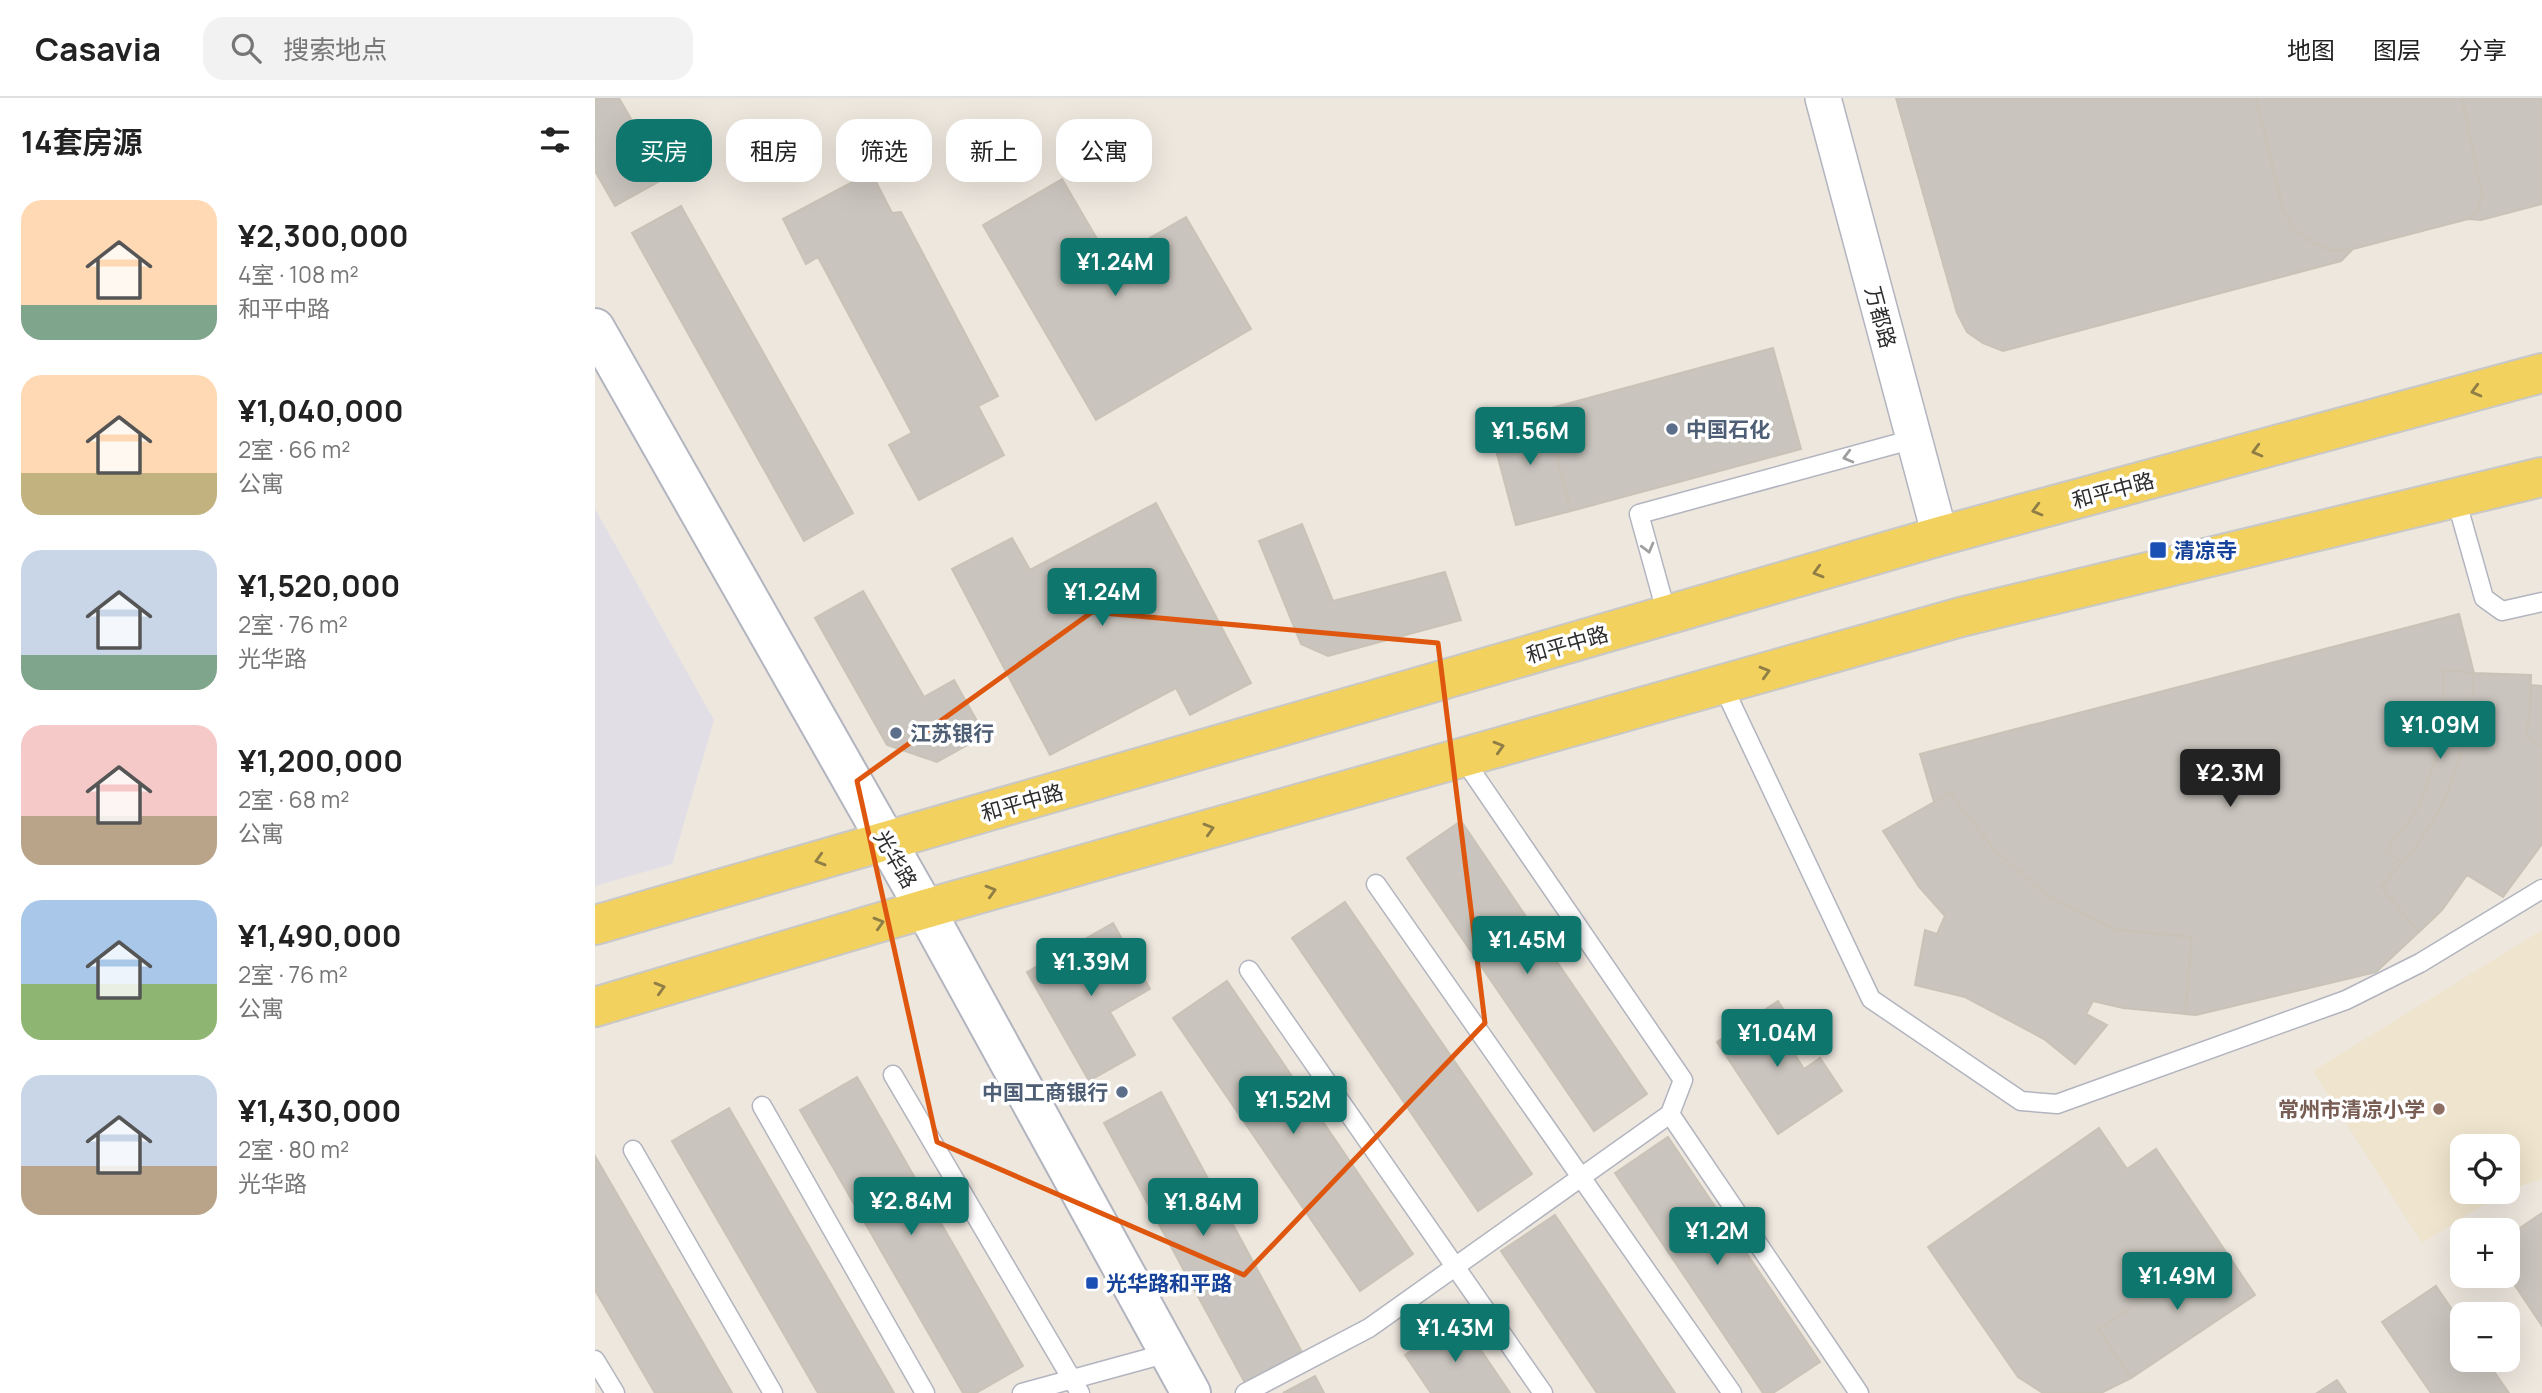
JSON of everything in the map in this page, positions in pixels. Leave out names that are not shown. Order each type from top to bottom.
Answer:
[{"type":"main road","name":"光华路","points":[[595,328],[925,909],[1191,1393]]},
{"type":"main road","name":"和平中路","points":[[595,925],[1940,536],[2542,373]]},
{"type":"main road","points":[[595,1007],[925,909],[1961,617],[2542,477]]},
{"type":"street","name":"万都路","points":[[1823,98],[1940,536]]},
{"type":"lane","points":[[1667,615],[1639,514],[1914,439]]},
{"type":"lane","points":[[2456,499],[2484,598],[2502,611],[2542,602]]},
{"type":"lane","points":[[1722,684],[1871,999],[2021,1101],[2057,1104],[2346,1000],[2420,963],[2542,889]]},
{"type":"lane","points":[[1245,1393],[1369,1328],[1670,1114],[1683,1080],[1462,757]]},
{"type":"lane","points":[[1376,884],[1732,1393]]},
{"type":"lane","points":[[1249,970],[1543,1393]]},
{"type":"lane","points":[[893,1076],[1076,1386]]},
{"type":"lane","points":[[762,1106],[925,1393]]},
{"type":"lane","points":[[1670,1114],[1859,1393]]},
{"type":"lane","points":[[633,1150],[773,1393]]},
{"type":"lane","points":[[1022,1393],[1076,1386],[1168,1353]]},
{"type":"lane","points":[[595,1360],[615,1393]]},
{"type":"highlighted area","points":[[1092,612],[1438,643],[1485,1023],[1244,1275],[937,1142],[857,781]]},
{"type":"shaded area","points":[[595,509],[714,720],[672,864],[595,886]]},
{"type":"shaded area","name":"常州市清凉小学","points":[[2542,930],[2542,1179],[2520,1186],[2520,1134],[2450,1134],[2450,1204],[2485,1204],[2462,1218],[2450,1218],[2450,1226],[2422,1243],[2313,1071]]},
{"type":"building","points":[[595,98],[619,98],[631,119],[616,119],[616,182],[658,182],[615,206],[595,171]]},
{"type":"building","points":[[1896,98],[2542,98],[2542,204],[2481,220],[2468,219],[2353,249],[2341,261],[2003,351],[1983,343],[1967,332],[1957,313]]},
{"type":"building","points":[[2256,98],[2462,98],[2482,196],[2478,211],[2468,219],[2353,249],[2332,251],[2312,243],[2293,227],[2283,209]]},
{"type":"building","points":[[852,182],[876,182],[892,213],[901,212],[998,396],[978,406],[1004,455],[919,500],[889,445],[912,433],[818,257],[806,264],[783,219]]},
{"type":"building","points":[[1057,182],[1064,182],[1110,261],[1186,217],[1251,329],[1096,420],[983,225]]},
{"type":"building","points":[[681,206],[853,513],[804,541],[632,233]]},
{"type":"building","name":"中国石化","points":[[1773,348],[1801,449],[1571,511],[1544,410]]},
{"type":"building","points":[[1544,410],[1571,511],[1516,525],[1489,424]]},
{"type":"building","points":[[1156,503],[1251,683],[1190,715],[1176,688],[1050,755],[952,569],[1012,538],[1030,570]]},
{"type":"building","points":[[1302,524],[1333,601],[1445,572],[1461,620],[1328,656],[1301,644],[1259,541]]},
{"type":"building","points":[[863,591],[924,697],[954,680],[985,735],[937,762],[887,745],[815,618]]},
{"type":"building","points":[[2459,614],[2474,673],[2443,670],[2443,718],[2433,768],[2418,809],[2387,849],[2402,863],[2381,887],[2419,932],[2376,972],[2196,1015],[2185,1014],[2192,937],[2117,930],[2048,897],[1993,848],[1950,793],[1934,802],[1920,754]]},
{"type":"building","points":[[2443,670],[2474,673],[2471,707],[2460,757],[2442,805],[2414,850],[2402,863],[2387,849],[2418,809],[2433,768],[2443,718]]},
{"type":"building","points":[[2474,673],[2531,675],[2526,736],[2538,746],[2542,743],[2542,844],[2503,897],[2467,875],[2442,910],[2419,932],[2381,887],[2414,850],[2442,805],[2460,757],[2471,707]]},
{"type":"building","points":[[2531,685],[2542,686],[2542,743],[2538,746],[2526,736]]},
{"type":"building","points":[[1950,793],[1993,848],[2048,897],[2117,930],[2192,937],[2185,1014],[2123,1008],[2093,1001],[2086,1014],[2107,1025],[2075,1064],[2044,1039],[1965,997],[1915,985],[1925,930],[1937,934],[1945,916],[1919,887],[1883,831]]},
{"type":"building","points":[[1461,821],[1647,1094],[1594,1131],[1407,858]]},
{"type":"building","points":[[1345,902],[1532,1174],[1478,1211],[1292,938]]},
{"type":"building","points":[[1113,923],[1150,989],[1110,1012],[1135,1055],[1089,1081],[1027,972]]},
{"type":"building","points":[[1227,981],[1413,1254],[1360,1291],[1173,1018]]},
{"type":"building","points":[[1778,1001],[1796,1029],[1784,1037],[1804,1069],[1820,1058],[1842,1091],[1778,1134],[1717,1042]]},
{"type":"building","points":[[857,1077],[1023,1366],[976,1393],[963,1393],[800,1110]]},
{"type":"building","points":[[1161,1092],[1302,1352],[1245,1383],[1104,1123]]},
{"type":"building","points":[[729,1108],[894,1393],[818,1393],[672,1141]]},
{"type":"building","points":[[2099,1128],[2127,1169],[2156,1149],[2222,1246],[2099,1329],[2131,1378],[2101,1393],[2043,1393],[2018,1377],[1928,1247]]},
{"type":"building","points":[[1668,1137],[1820,1362],[1773,1393],[1763,1393],[1615,1173]]},
{"type":"building","points":[[595,1156],[732,1393],[655,1393],[595,1290]]},
{"type":"building","points":[[2542,1213],[2542,1326],[2517,1288],[2520,1288],[2520,1228]]},
{"type":"building","points":[[1555,1215],[1675,1393],[1597,1393],[1501,1251]]},
{"type":"building","points":[[2222,1246],[2255,1295],[2131,1378],[2099,1329]]},
{"type":"building","points":[[2436,1286],[2450,1306],[2450,1372],[2494,1372],[2509,1393],[2431,1393],[2382,1322]]},
{"type":"building","points":[[1459,1318],[1510,1393],[1431,1393],[1405,1355]]},
{"type":"building","points":[[1315,1376],[1324,1393],[1283,1393]]},
{"type":"building","points":[[2337,1380],[2346,1393],[2317,1393]]},
{"type":"place","name":"中国石化","points":[[1672,429]]},
{"type":"place","name":"清凉寺","points":[[2158,550]]},
{"type":"place","name":"江苏银行","points":[[896,733]]},
{"type":"place","name":"中国工商银行","points":[[1122,1092]]},
{"type":"place","name":"常州市清凉小学","points":[[2439,1109]]},
{"type":"place","name":"光华路和平路","points":[[1092,1283]]}]
